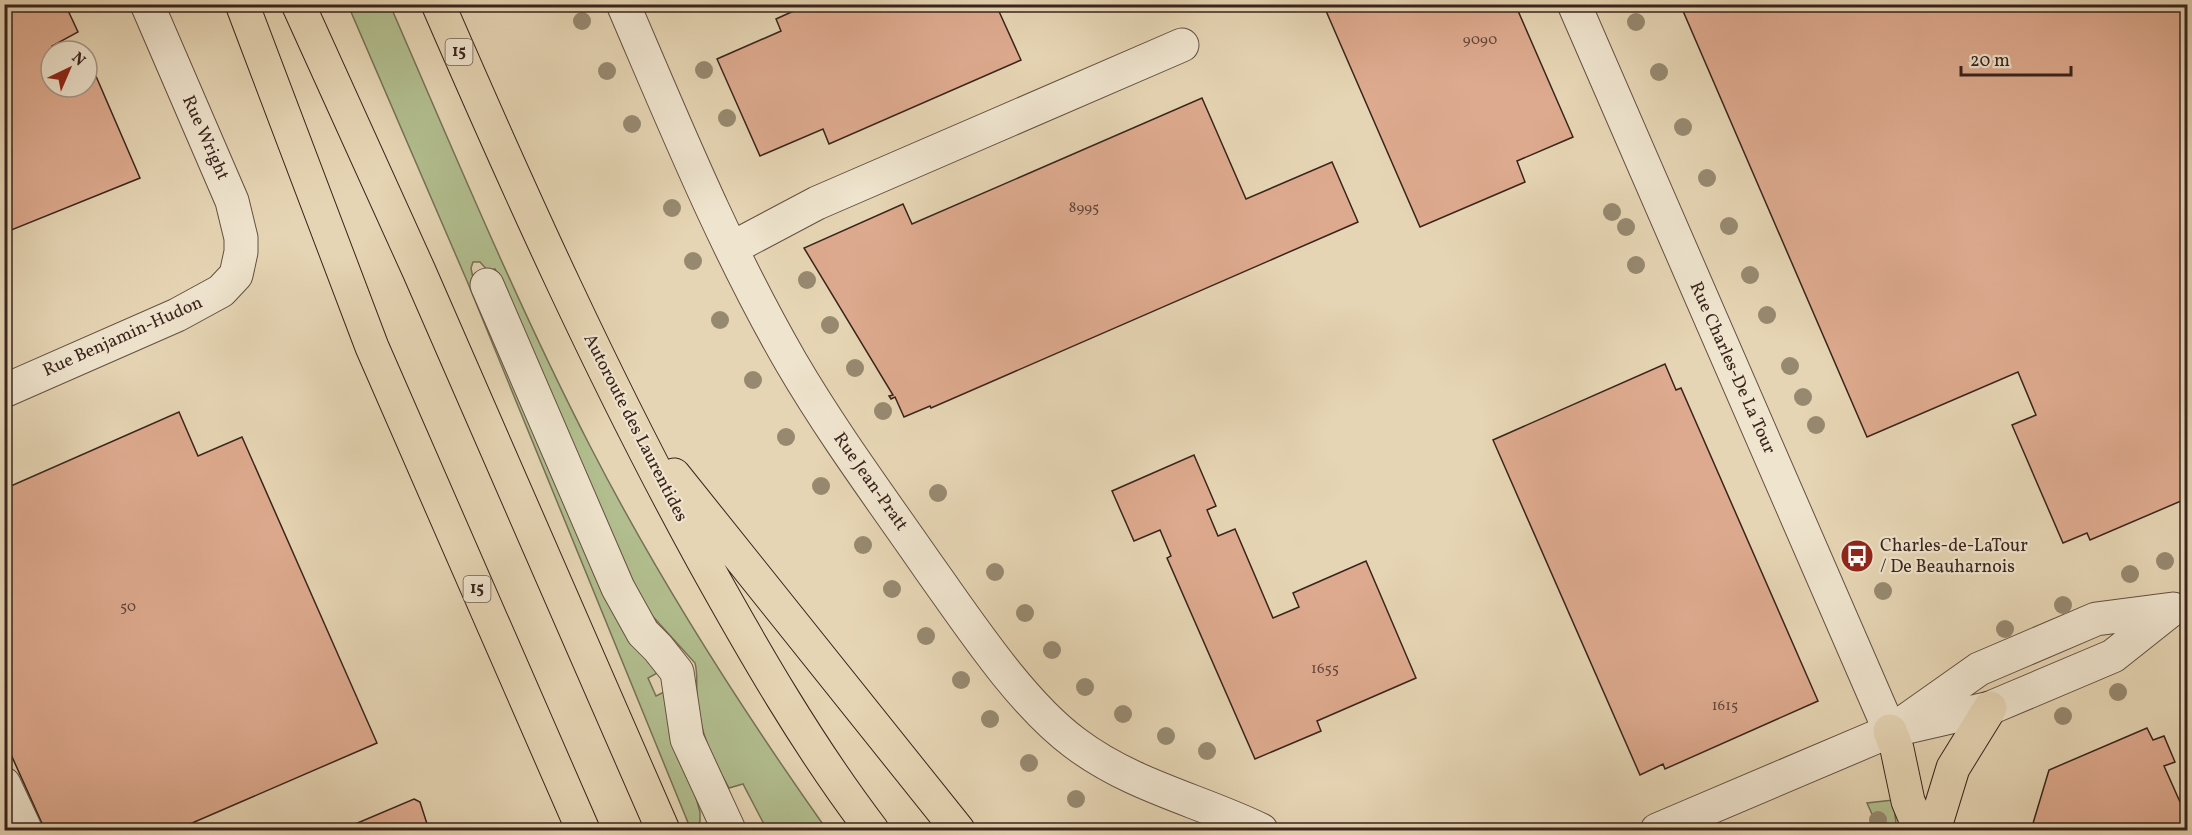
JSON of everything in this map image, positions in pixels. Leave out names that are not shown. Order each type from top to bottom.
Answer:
[{"type":"main road","name":"15","points":[[242,4],[372,347],[583,831]]},
{"type":"main road","points":[[298,4],[419,271],[663,831]]},
{"type":"main road","name":"Autoroute des Laurentides","points":[[438,4],[572,304],[653,468],[754,650],[814,746],[872,831]]},
{"type":"main road","points":[[626,415],[958,831]]},
{"type":"main road","points":[[1934,831],[1953,768],[1990,708]]},
{"type":"main road","points":[[1890,731],[1899,757],[1908,801],[1920,831]]},
{"type":"street","name":"Rue Wright","points":[[147,4],[232,201],[241,238],[241,252],[236,275]]},
{"type":"street","name":"Rue Jean-Pratt","points":[[623,4],[686,150],[732,248],[791,362],[839,438],[949,596],[1028,698],[1074,742],[1116,770],[1261,831]]},
{"type":"street","name":"Rue Charles-De La Tour","points":[[1574,4],[1890,731]]},
{"type":"street","points":[[732,248],[817,203],[1182,45]]},
{"type":"street","name":"Rue Benjamin-Hudon","points":[[4,391],[177,315],[221,291],[236,275]]},
{"type":"street","points":[[487,285],[618,588],[643,633],[677,672],[687,739],[729,831]]},
{"type":"street","points":[[1890,731],[1979,669],[2096,619],[2179,606]]},
{"type":"street","points":[[1657,831],[1890,731],[1990,708],[2113,656],[2179,606]]},
{"type":"street","points":[[4,784],[25,829],[22,831]]},
{"type":"green space","points":[[348,5],[390,5],[511,282],[616,496],[672,594],[732,690],[827,830],[767,830],[743,784],[729,788],[712,755],[700,721],[695,663],[647,610],[633,585],[495,269],[488,271],[480,262],[473,262],[471,268],[473,278],[661,671],[648,678],[656,696],[666,691],[700,812],[700,822],[696,826],[689,825],[467,281]]},
{"type":"green space","points":[[1893,800],[1897,830],[1879,830],[1867,803]]},
{"type":"building","points":[[4,4],[65,4],[78,32],[65,39],[39,39],[39,99],[99,99],[99,83],[140,178],[4,233]]},
{"type":"building","points":[[809,4],[1004,4],[997,7],[1021,60],[829,144],[823,129],[760,156],[717,59],[781,31],[776,19]]},
{"type":"building","points":[[1323,4],[1515,4],[1573,137],[1517,161],[1525,182],[1420,227]]},
{"type":"building","points":[[1680,4],[2188,4],[2188,498],[2090,540],[2087,533],[2063,543],[2012,425],[2036,415],[2018,372],[1867,437]]},
{"type":"building","points":[[1202,98],[1246,199],[1332,162],[1358,222],[931,408],[930,406],[904,417],[895,397],[891,399],[889,396],[893,395],[804,248],[903,204],[912,224]]},
{"type":"building","points":[[1665,364],[1676,390],[1681,388],[1818,701],[1665,769],[1663,764],[1640,775],[1493,440]]},
{"type":"building","points":[[179,412],[198,456],[242,437],[377,743],[176,830],[45,830],[4,739],[4,489]]},
{"type":"building","points":[[1194,455],[1216,506],[1207,510],[1218,536],[1235,529],[1273,618],[1299,607],[1293,593],[1366,561],[1416,678],[1317,721],[1321,731],[1255,759],[1167,558],[1171,556],[1160,530],[1134,541],[1112,491]]},
{"type":"building","points":[[2147,728],[2153,740],[2164,736],[2175,762],[2164,766],[2188,820],[2188,830],[2031,830],[2049,770]]},
{"type":"building","points":[[414,799],[420,802],[429,830],[341,830]]},
{"type":"place","name":"Charles-de-LaTour / De Beauharnois","points":[[1857,556]]}]
